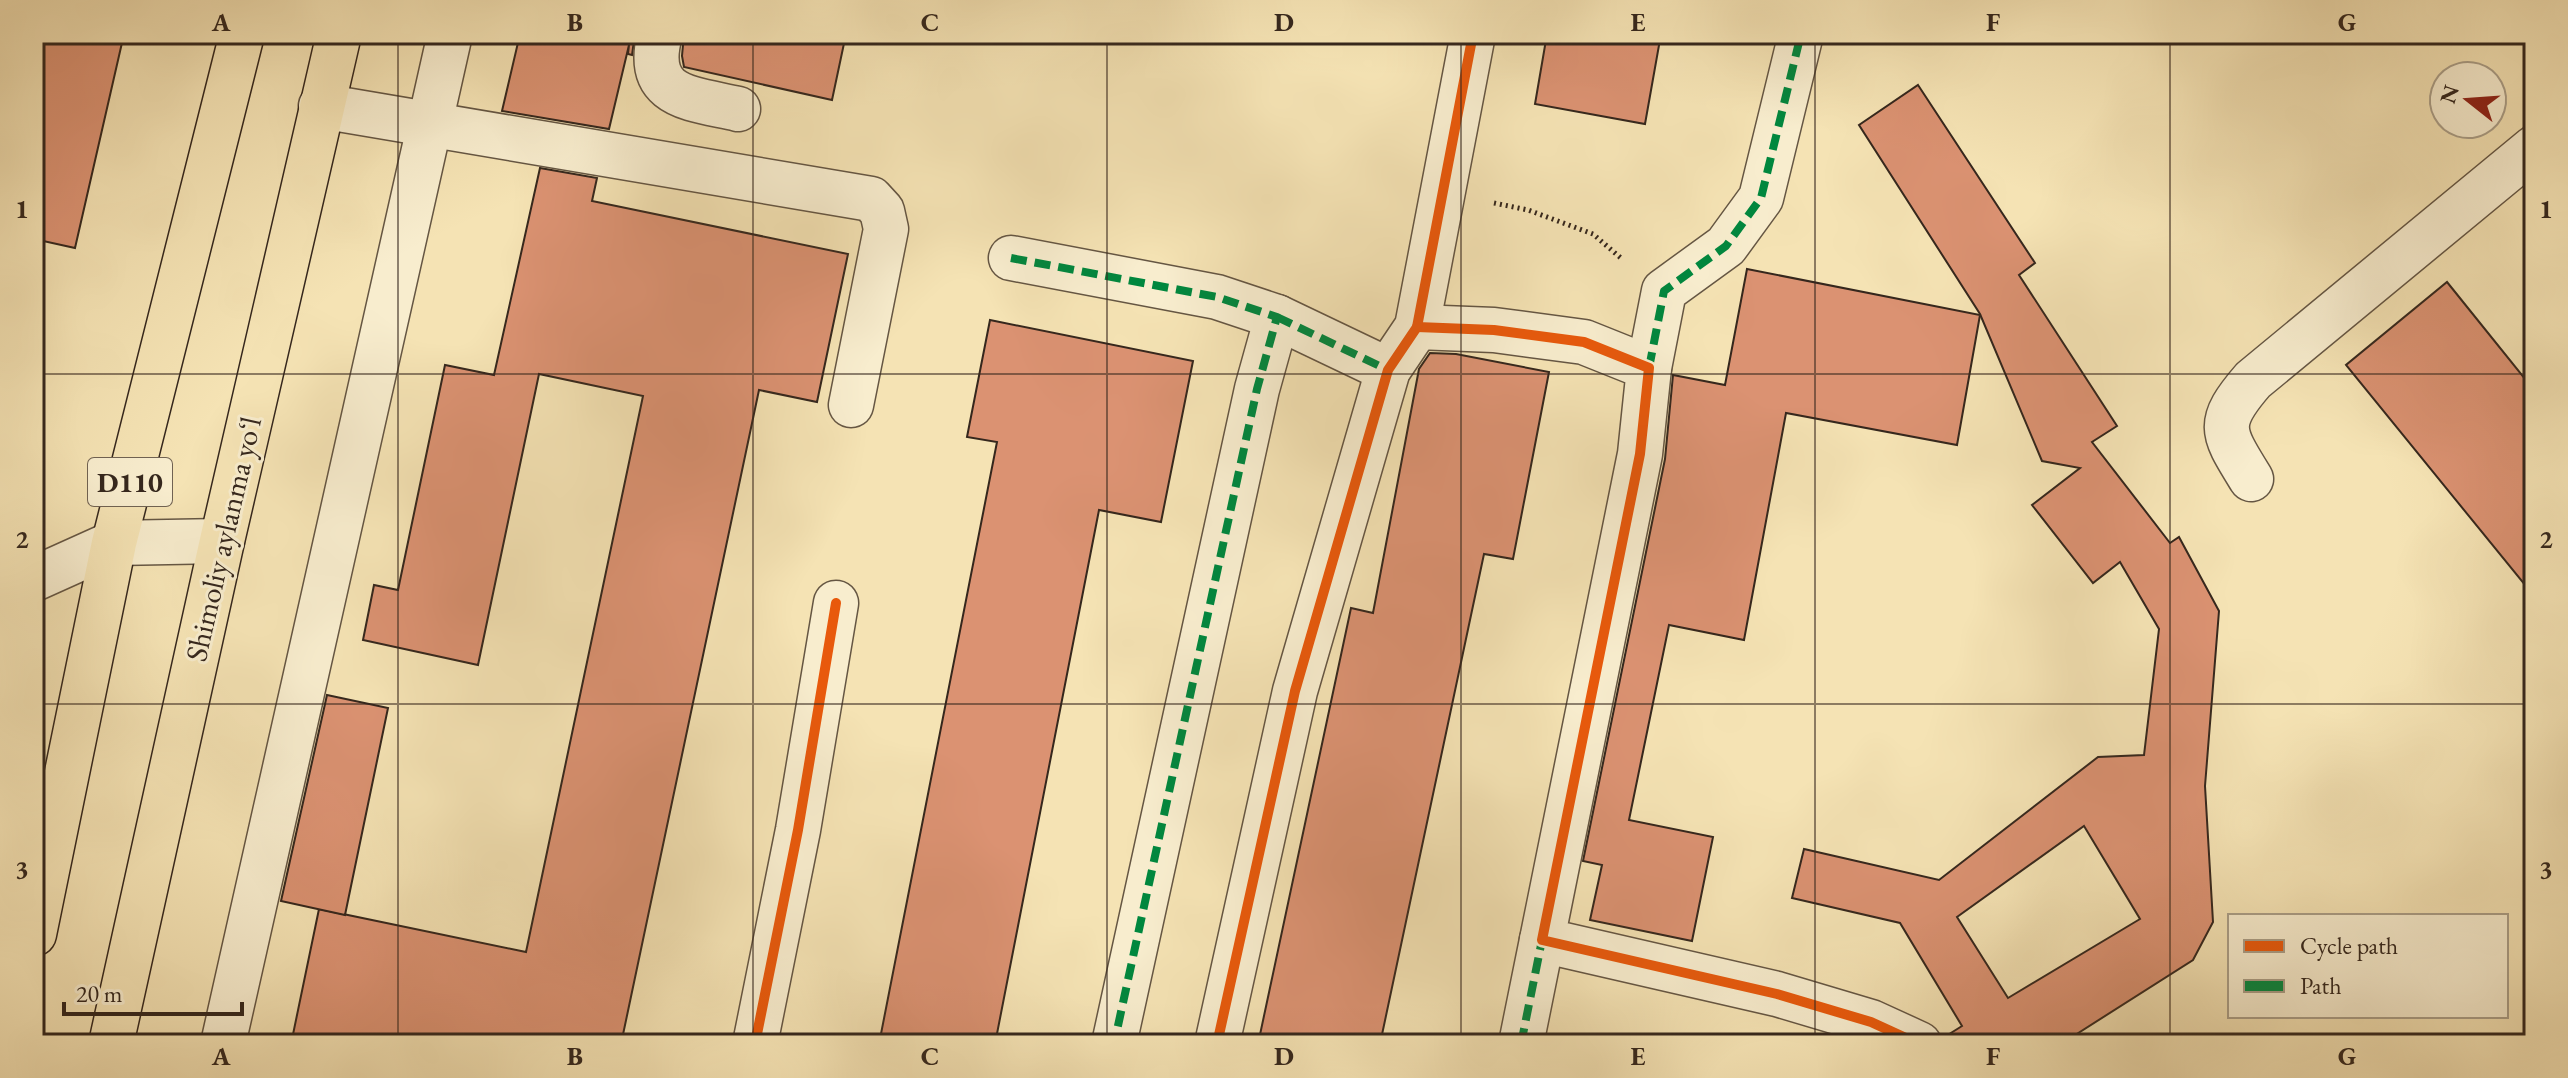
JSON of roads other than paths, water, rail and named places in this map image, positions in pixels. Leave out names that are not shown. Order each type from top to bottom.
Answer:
[{"type":"main road","name":"D110","points":[[34,934],[114,543],[242,34]]},
{"type":"main road","name":"Shimoliy aylanma yoʻl","points":[[111,1044],[222,541],[339,34]]},
{"type":"street","points":[[223,1044],[450,34]]},
{"type":"street","points":[[660,34],[655,53],[658,73],[665,87],[679,95],[738,109]]},
{"type":"street","points":[[1217,1044],[1295,691],[1388,370],[1417,327],[1473,34]]},
{"type":"street","points":[[1521,1044],[1640,454],[1649,368],[1664,291],[1726,246],[1761,198],[1801,34]]},
{"type":"street","points":[[321,106],[871,199],[882,211],[886,229],[851,405]]},
{"type":"street","points":[[2251,479],[2231,446],[2226,425],[2233,404],[2246,388],[2534,148]]},
{"type":"street","points":[[1011,258],[1217,297],[1277,317],[1388,370]]},
{"type":"street","points":[[1114,1044],[1257,389],[1277,317]]},
{"type":"street","points":[[1417,327],[1494,330],[1584,342],[1649,368]]},
{"type":"street","points":[[34,579],[114,543],[222,541]]},
{"type":"street","points":[[755,1044],[798,830],[836,603]]},
{"type":"street","points":[[1542,940],[1777,994],[1871,1022],[1919,1044]]}]
